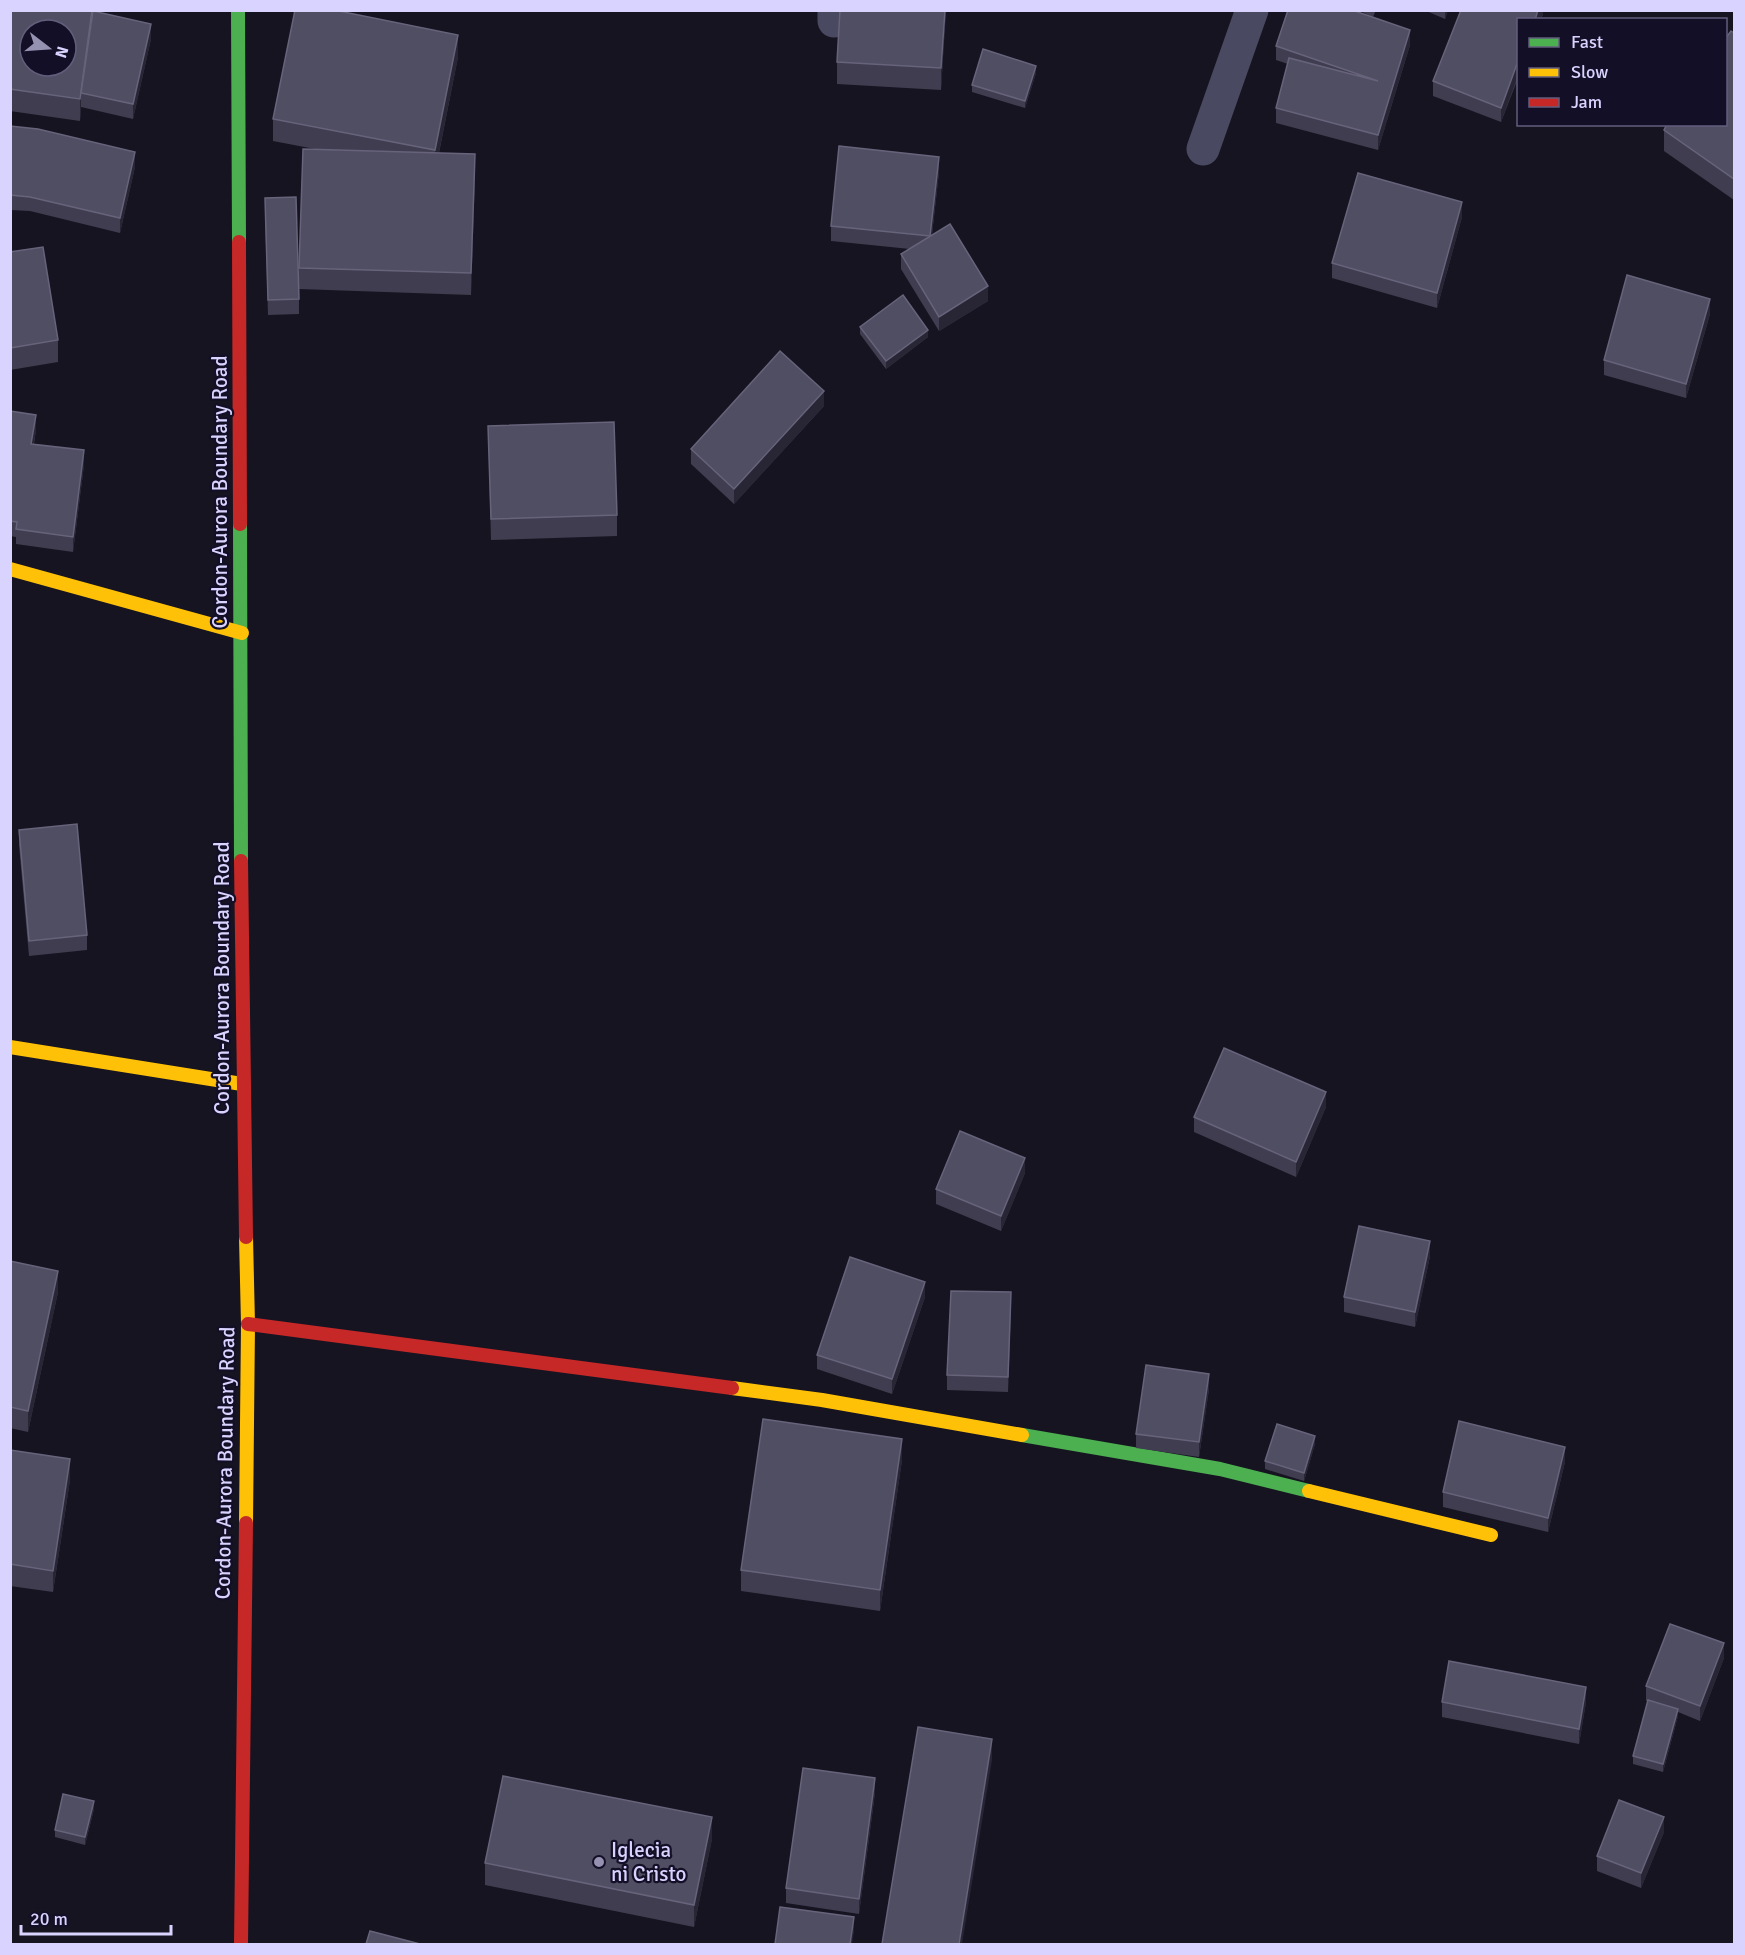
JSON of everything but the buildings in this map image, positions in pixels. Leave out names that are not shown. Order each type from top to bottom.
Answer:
[{"type":"main road","name":"Cordon-Aurora Boundary Road","points":[[238,10],[242,1084],[248,1324],[242,1944]]},
{"type":"main road","points":[[10,568],[242,633]]},
{"type":"main road","points":[[10,1047],[242,1084]]},
{"type":"main road","points":[[248,1324],[822,1400],[1220,1469],[1491,1535]]},
{"type":"street","points":[[1203,148],[1252,10]]},
{"type":"traffic: fast","points":[[238,10],[239,242]]},
{"type":"traffic: fast","points":[[240,524],[241,861]]},
{"type":"traffic: fast","points":[[1022,1435],[1220,1469],[1309,1491]]},
{"type":"traffic: slow","points":[[10,569],[242,633]]},
{"type":"traffic: slow","points":[[10,1047],[242,1084]]},
{"type":"traffic: slow","points":[[246,1237],[248,1324],[246,1523]]},
{"type":"traffic: slow","points":[[732,1388],[822,1400],[1022,1435]]},
{"type":"traffic: slow","points":[[1309,1491],[1491,1535]]},
{"type":"traffic: jam","points":[[239,242],[240,524]]},
{"type":"traffic: jam","points":[[241,861],[246,1237]]},
{"type":"traffic: jam","points":[[248,1324],[732,1388]]},
{"type":"traffic: jam","points":[[241,1944],[246,1523]]},
{"type":"place","name":"Iglecia ni Cristo","points":[[599,1862]]}]
